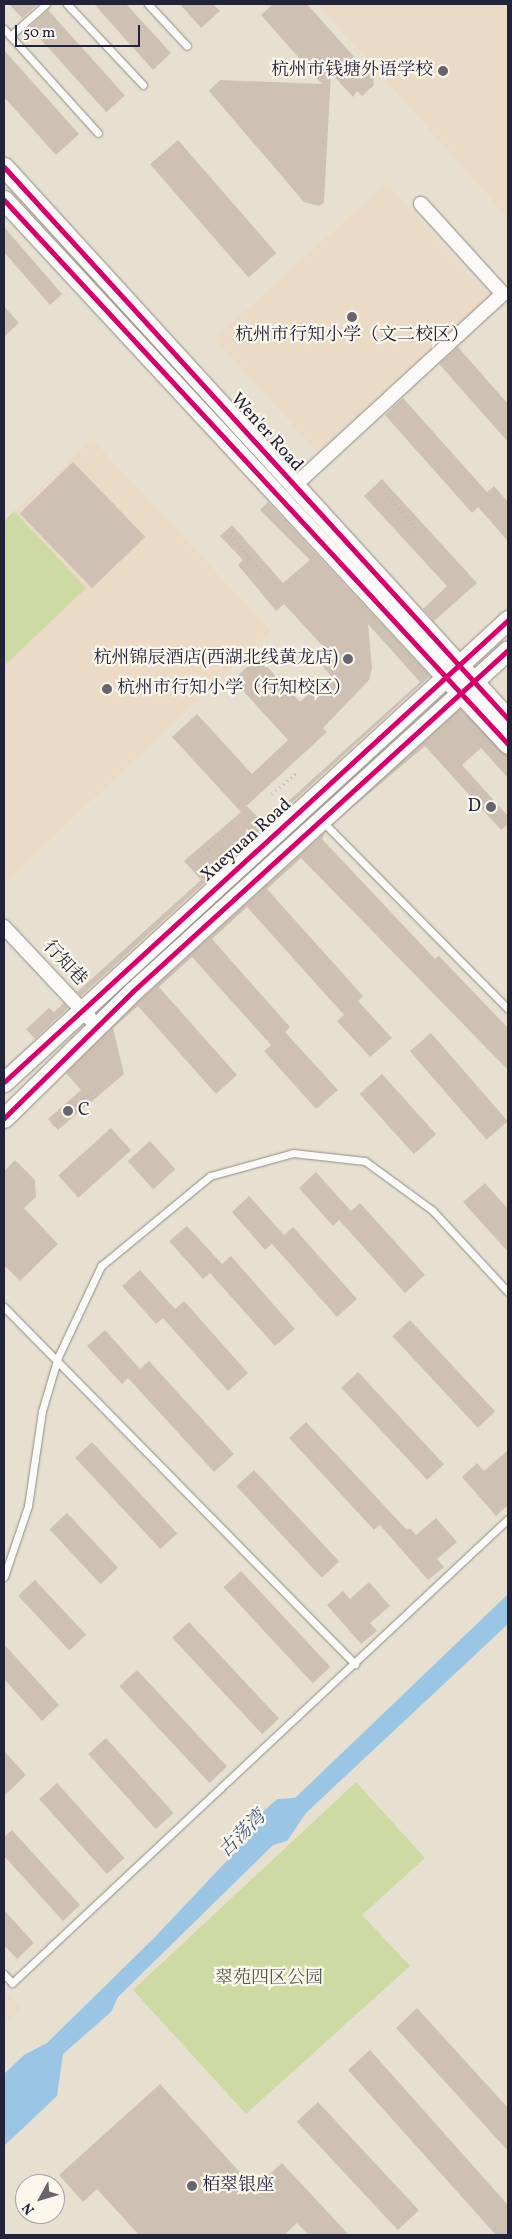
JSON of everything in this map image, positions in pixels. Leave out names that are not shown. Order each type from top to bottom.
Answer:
[{"type":"main road","name":"Wen'er Road","points":[[4,167],[295,485],[453,671]]},
{"type":"main road","name":"Wen'er Road","points":[[4,200],[453,671],[469,687],[508,719]]},
{"type":"main road","name":"Xueyuan Road","points":[[4,1082],[508,620]]},
{"type":"main road","name":"Xueyuan Road","points":[[4,1118],[97,1026],[320,819],[508,650]]},
{"type":"main road","name":"Wen'er Road","points":[[469,687],[508,744]]},
{"type":"street","points":[[295,485],[504,294],[421,204]]},
{"type":"street","name":"行知巷","points":[[4,927],[97,1026]]},
{"type":"lane","points":[[10,36],[46,4]]},
{"type":"lane","points":[[67,4],[143,85]]},
{"type":"lane","points":[[148,4],[187,46]]},
{"type":"lane","points":[[4,29],[98,132]]},
{"type":"lane","points":[[320,819],[508,1009]]},
{"type":"lane","points":[[4,1577],[28,1506],[42,1411],[58,1357],[101,1266],[147,1225],[210,1176],[294,1153],[366,1161],[432,1210],[508,1292]]},
{"type":"lane","points":[[4,1307],[58,1357],[354,1664]]},
{"type":"lane","points":[[4,1974],[12,1983],[508,1519]]},
{"type":"path","points":[[384,493],[416,529]]},
{"type":"path","points":[[230,535],[263,572]]},
{"type":"path","points":[[272,794],[297,772]]},
{"type":"path","points":[[470,785],[502,821]]},
{"type":"path","points":[[193,862],[225,834]]},
{"type":"path","points":[[53,1125],[97,1087]]},
{"type":"shaded area","name":"杭州市钱塘外语学校","points":[[318,4],[508,4],[508,218],[436,137]]},
{"type":"shaded area","name":"杭州市行知小学（文二校区）","points":[[387,183],[489,297],[317,452],[215,338]]},
{"type":"shaded area","name":"杭州市行知小学（行知校区）","points":[[92,439],[271,631],[4,883],[4,521]]},
{"type":"shaded area","points":[[4,1991],[20,2008],[4,2025]]},
{"type":"green space","points":[[14,511],[86,588],[4,666],[4,521]]},
{"type":"green space","name":"翠苑四区公园","points":[[356,1782],[425,1858],[362,1915],[410,1966],[246,2114],[133,1990]]},
{"type":"water","points":[[508,1594],[508,1624],[306,1813],[287,1841],[273,1845],[118,1997],[111,2012],[63,2054],[57,2096],[4,2146],[4,2074],[24,2055],[47,2043],[154,1938],[254,1832],[256,1818],[277,1799],[295,1798]]},
{"type":"building","points":[[9,4],[38,4],[22,18]]},
{"type":"building","points":[[94,4],[126,4],[171,53],[153,70]]},
{"type":"building","points":[[180,4],[213,4],[220,11],[201,28]]},
{"type":"building","points":[[273,4],[307,4],[373,78],[374,85],[362,96],[357,91],[353,97],[331,73],[324,203],[319,206],[304,202],[209,91],[220,80],[322,84],[261,15]]},
{"type":"building","points":[[48,10],[125,95],[106,112],[29,27]]},
{"type":"building","points":[[4,50],[79,134],[56,155],[4,97]]},
{"type":"building","points":[[178,140],[276,253],[248,277],[150,164]]},
{"type":"building","points":[[4,227],[62,294],[50,305],[4,252]]},
{"type":"building","points":[[4,306],[19,323],[4,337]]},
{"type":"building","points":[[458,347],[508,404],[508,442],[439,364]]},
{"type":"building","points":[[403,398],[487,492],[494,486],[508,502],[508,541],[478,507],[472,513],[385,415]]},
{"type":"building","points":[[73,462],[145,537],[92,588],[20,513]]},
{"type":"building","points":[[382,479],[477,583],[434,621],[423,609],[447,586],[364,496]]},
{"type":"building","points":[[268,502],[430,676],[81,996],[77,992],[201,880],[184,861],[241,812],[172,737],[197,714],[252,774],[288,740],[233,680],[258,657],[300,702],[330,675],[320,663],[330,654],[284,604],[276,611],[238,565],[243,560],[220,536],[232,525],[283,583],[310,560],[260,510]],"holes":[[[368,624],[420,682],[264,823],[247,806],[242,810],[327,732],[323,728],[369,680],[372,668]]]},
{"type":"building","points":[[460,709],[508,755],[508,778],[481,748],[462,765],[508,816],[508,824],[501,830],[425,746],[333,824]]},
{"type":"building","points":[[325,832],[322,839],[435,959],[439,956],[508,1028],[508,1070],[301,858],[267,889],[363,996],[358,1001],[392,1038],[370,1057],[337,1021],[344,1015],[247,907],[212,939],[290,1027],[285,1032],[338,1090],[316,1109],[264,1051],[271,1045],[192,957],[159,987],[237,1075],[216,1094],[138,1006],[113,1028],[124,1074],[58,1130],[48,1119],[81,1090],[66,1073],[140,1000]]},
{"type":"building","points":[[64,1003],[68,1008],[35,1039],[26,1029],[49,1008],[54,1012]]},
{"type":"building","points":[[431,1033],[508,1121],[487,1140],[410,1051]]},
{"type":"building","points":[[382,1074],[436,1134],[414,1154],[360,1094]]},
{"type":"building","points":[[111,1128],[131,1150],[78,1198],[58,1176]]},
{"type":"building","points":[[150,1141],[175,1169],[153,1189],[128,1161]]},
{"type":"building","points":[[15,1160],[35,1180],[36,1197],[24,1208],[58,1244],[20,1281],[4,1265],[4,1171]]},
{"type":"building","points":[[316,1172],[351,1211],[360,1203],[425,1275],[405,1293],[339,1220],[333,1226],[299,1188]]},
{"type":"building","points":[[485,1183],[508,1209],[508,1252],[463,1202]]},
{"type":"building","points":[[249,1196],[284,1235],[293,1227],[357,1299],[337,1317],[272,1244],[265,1250],[232,1212]]},
{"type":"building","points":[[187,1226],[222,1264],[231,1256],[295,1329],[275,1346],[210,1273],[203,1279],[169,1241]]},
{"type":"building","points":[[140,1270],[175,1309],[184,1301],[248,1373],[228,1391],[163,1318],[156,1324],[122,1286]]},
{"type":"building","points":[[410,1320],[495,1411],[478,1428],[392,1336]]},
{"type":"building","points":[[105,1330],[140,1369],[149,1361],[234,1454],[214,1472],[128,1378],[122,1384],[87,1346]]},
{"type":"building","points":[[358,1372],[444,1464],[427,1480],[341,1388]]},
{"type":"building","points":[[306,1422],[407,1530],[410,1528],[416,1535],[436,1518],[457,1542],[437,1559],[444,1567],[428,1580],[380,1525],[374,1530],[289,1438]]},
{"type":"building","points":[[92,1442],[177,1533],[160,1549],[75,1458]]},
{"type":"building","points":[[508,1450],[508,1505],[496,1516],[462,1477],[477,1463],[484,1471]]},
{"type":"building","points":[[254,1470],[339,1561],[322,1578],[236,1486]]},
{"type":"building","points":[[67,1513],[118,1568],[101,1584],[49,1529]]},
{"type":"building","points":[[241,1571],[330,1667],[313,1683],[223,1587]]},
{"type":"building","points":[[35,1580],[86,1635],[69,1651],[18,1596]]},
{"type":"building","points":[[369,1582],[390,1606],[370,1623],[377,1631],[361,1644],[327,1605],[343,1591],[350,1599]]},
{"type":"building","points":[[189,1622],[279,1719],[262,1734],[172,1638]]},
{"type":"building","points":[[4,1644],[59,1705],[42,1721],[4,1679]]},
{"type":"building","points":[[137,1670],[227,1767],[209,1783],[119,1686]]},
{"type":"building","points":[[106,1738],[174,1813],[156,1829],[88,1754]]},
{"type":"building","points":[[4,1751],[26,1775],[4,1796]]},
{"type":"building","points":[[57,1783],[125,1858],[107,1874],[39,1799]]},
{"type":"building","points":[[12,1830],[80,1905],[63,1921],[4,1856],[4,1837]]},
{"type":"building","points":[[4,1910],[34,1943],[17,1959],[4,1945]]},
{"type":"building","points":[[417,2008],[508,2108],[508,2151],[396,2028]]},
{"type":"building","points":[[370,2050],[508,2205],[508,2235],[496,2235],[348,2070]]},
{"type":"building","name":"栢翠银座","points":[[160,2084],[254,2188],[282,2163],[349,2235],[309,2235],[297,2223],[284,2235],[139,2235],[97,2189],[83,2202],[65,2182],[65,2174],[60,2174]]},
{"type":"building","points":[[318,2102],[419,2210],[398,2230],[297,2122]]},
{"type":"cycle path","points":[[4,167],[508,719]]},
{"type":"cycle path","points":[[4,200],[508,744]]},
{"type":"cycle path","points":[[4,1082],[508,620]]},
{"type":"cycle path","points":[[4,1118],[132,992],[508,650]]},
{"type":"place","name":"杭州市钱塘外语学校","points":[[443,71]]},
{"type":"place","name":"杭州市行知小学（文二校区）","points":[[352,317]]},
{"type":"place","name":"杭州锦辰酒店(西湖北线黄龙店)","points":[[348,659]]},
{"type":"place","name":"杭州市行知小学（行知校区）","points":[[107,689]]},
{"type":"place","name":"D","points":[[491,807]]},
{"type":"place","name":"C","points":[[68,1111]]},
{"type":"place","name":"栢翠银座","points":[[192,2186]]},
{"type":"water label","name":"古荡湾","points":[[243,1835]]}]
